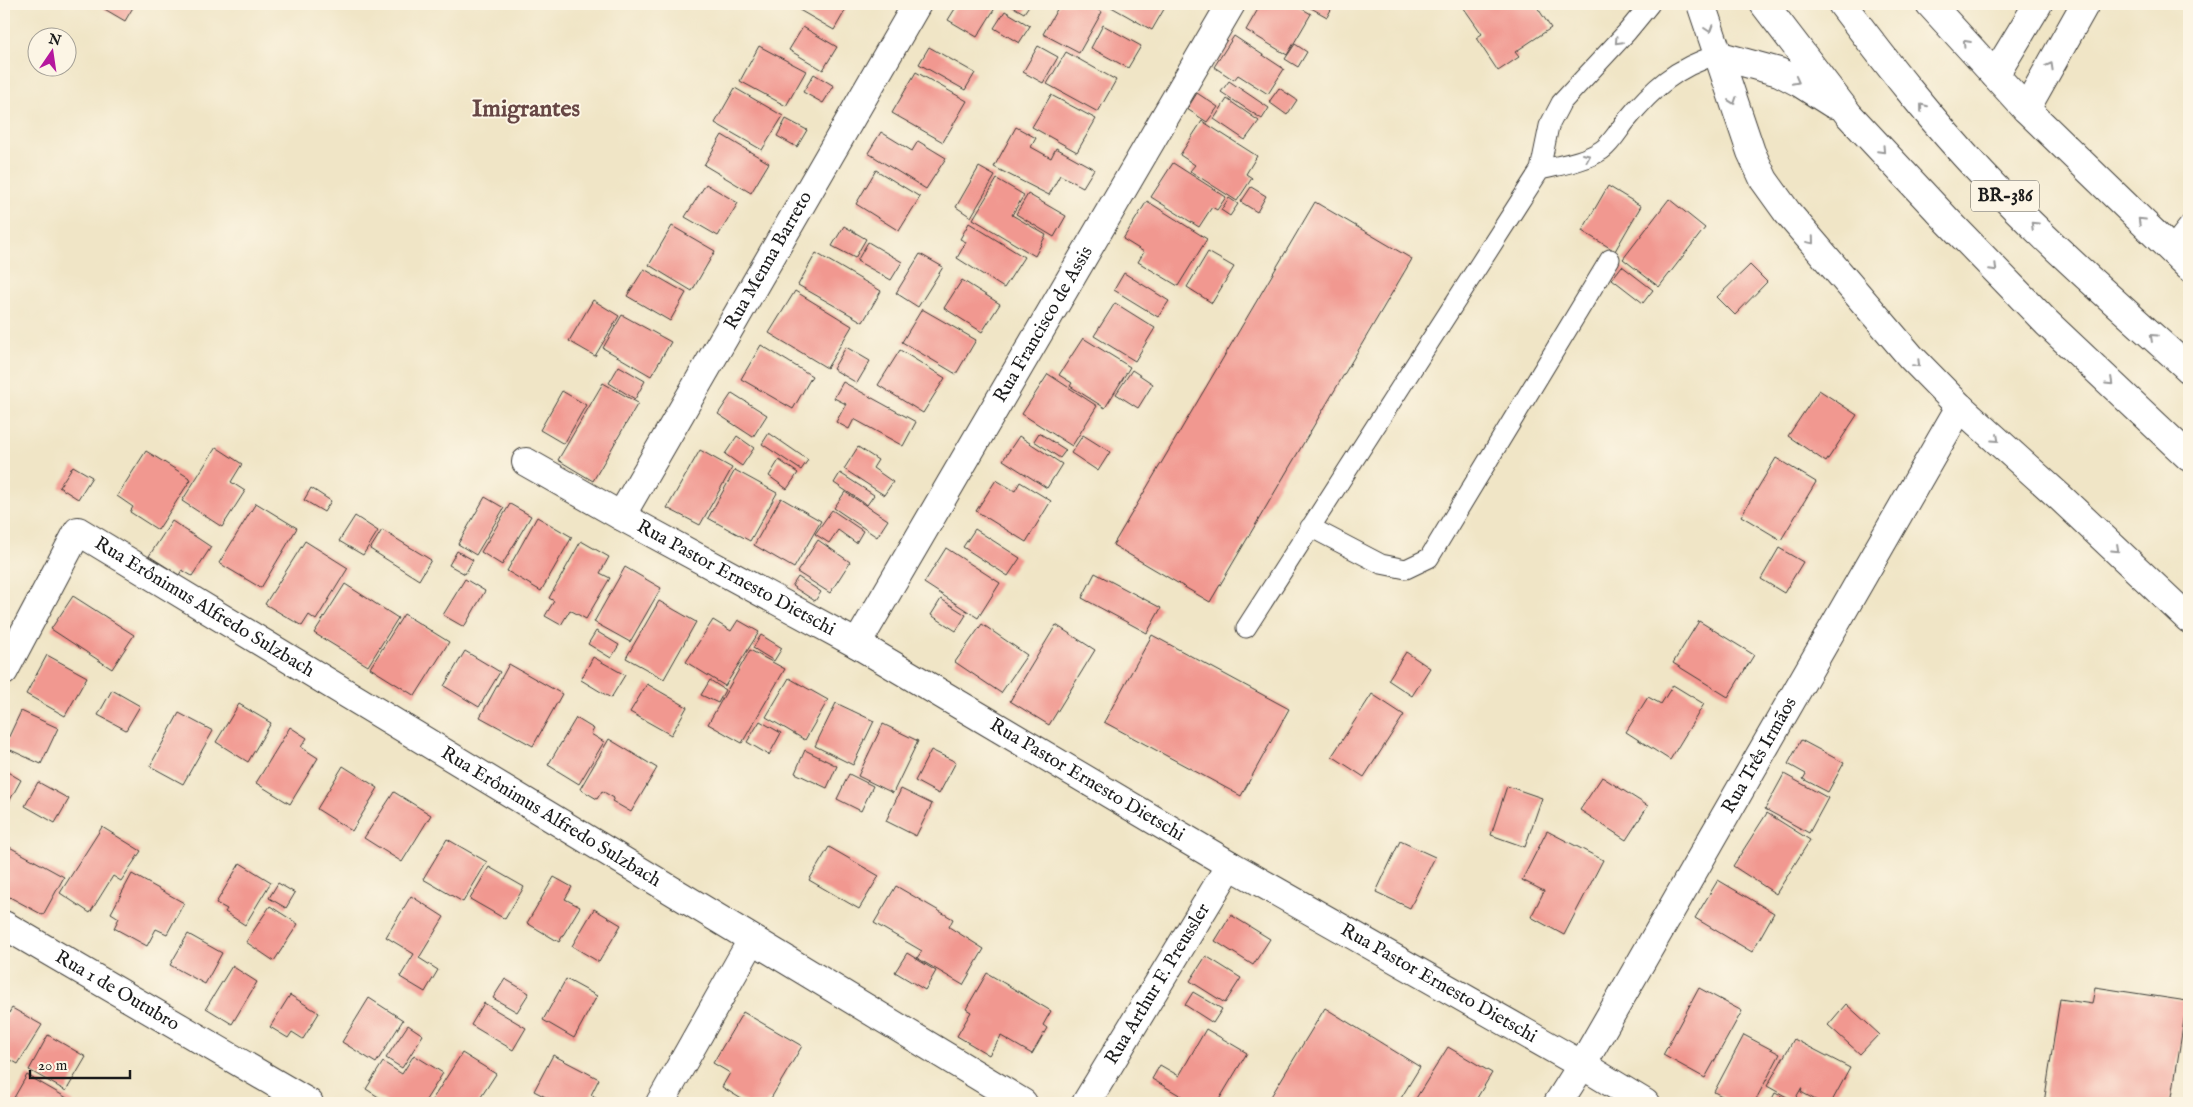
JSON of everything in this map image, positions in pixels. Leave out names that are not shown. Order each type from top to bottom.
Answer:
[{"type":"main road","name":"Rua Menna Barreto","points":[[621,516],[917,4]]},
{"type":"main road","name":"Rua Francisco de Assis","points":[[857,644],[1231,4]]},
{"type":"main road","points":[[1701,4],[1751,152],[1764,180],[1787,212],[1911,357],[1960,407],[2061,498],[2189,619]]},
{"type":"main road","name":"BR-386","points":[[1764,4],[1848,115],[1948,222],[2047,322],[2189,457]]},
{"type":"main road","name":"BR-386","points":[[1842,4],[1936,123],[1983,175],[2086,276],[2189,369]]},
{"type":"main road","points":[[1930,4],[2026,109],[2180,258]]},
{"type":"main road","points":[[1995,75],[2038,4]]},
{"type":"main road","points":[[2026,109],[2085,4]]},
{"type":"main road","points":[[1717,55],[1778,72],[1800,83],[1848,115]]},
{"type":"main road","name":"Rua Três Irmãos","points":[[1558,1103],[1582,1066],[1960,407]]},
{"type":"main road","name":"Rua Pastor Ernesto Dietschi","points":[[526,462],[621,516],[857,644],[1230,865],[1645,1103]]},
{"type":"main road","name":"Rua Erônimus Alfredo Sulzbach","points":[[4,671],[78,531],[1023,1103]]},
{"type":"main road","name":"Rua Arthur F. Preussler","points":[[1086,1103],[1230,865]]},
{"type":"main road","name":"Rua 1 de Outubro","points":[[4,925],[309,1103]]},
{"type":"main road","points":[[660,1103],[752,940]]},
{"type":"lane","points":[[1246,628],[1540,170],[1548,126],[1561,102],[1627,32],[1650,4]]},
{"type":"lane","points":[[1540,170],[1582,160],[1603,150],[1644,100],[1669,76],[1698,60],[1717,55]]},
{"type":"lane","points":[[2180,258],[2189,225]]},
{"type":"lane","points":[[1310,527],[1380,564],[1406,569],[1429,558],[1610,259]]},
{"type":"building","points":[[96,4],[135,4],[125,21]]},
{"type":"building","points":[[789,4],[849,4],[834,30]]},
{"type":"building","points":[[958,4],[997,5],[977,37],[948,20]]},
{"type":"building","points":[[1008,4],[1030,4],[1024,13]]},
{"type":"building","points":[[1060,4],[1087,4],[1102,12],[1079,53],[1043,34]]},
{"type":"building","points":[[1106,4],[1167,4],[1152,30]]},
{"type":"building","points":[[1261,4],[1294,4],[1311,14],[1287,55],[1246,30]]},
{"type":"building","points":[[1304,4],[1334,4],[1327,17]]},
{"type":"building","points":[[1461,4],[1535,4],[1551,28],[1515,52],[1519,57],[1498,71],[1476,38],[1482,34]]},
{"type":"building","points":[[1005,11],[1030,26],[1019,43],[994,28]]},
{"type":"building","points":[[1103,25],[1141,46],[1128,68],[1091,48]]},
{"type":"building","points":[[803,27],[837,47],[823,70],[789,50]]},
{"type":"building","points":[[1234,36],[1284,69],[1268,94],[1238,75],[1234,80],[1214,67]]},
{"type":"building","points":[[1295,44],[1307,52],[1298,67],[1285,59]]},
{"type":"building","points":[[759,46],[806,71],[786,106],[740,81]]},
{"type":"building","points":[[1038,46],[1058,57],[1043,83],[1023,72]]},
{"type":"building","points":[[929,47],[975,73],[965,90],[919,64]]},
{"type":"building","points":[[1066,52],[1116,80],[1098,112],[1047,84]]},
{"type":"building","points":[[916,72],[967,101],[943,142],[892,113]]},
{"type":"building","points":[[814,74],[834,86],[823,103],[803,92]]},
{"type":"building","points":[[1229,81],[1269,108],[1262,119],[1221,92]]},
{"type":"building","points":[[735,88],[783,116],[762,150],[715,123]]},
{"type":"building","points":[[1279,88],[1297,100],[1287,115],[1269,102]]},
{"type":"building","points":[[1197,93],[1218,107],[1207,122],[1187,109]]},
{"type":"building","points":[[1051,95],[1096,119],[1077,152],[1032,127]]},
{"type":"building","points":[[1227,99],[1259,121],[1245,140],[1214,119]]},
{"type":"building","points":[[786,119],[807,130],[797,147],[777,136]]},
{"type":"building","points":[[1202,121],[1257,156],[1246,174],[1252,178],[1237,201],[1190,171],[1195,165],[1180,155]]},
{"type":"building","points":[[1016,127],[1036,138],[1031,147],[1051,158],[1056,148],[1094,169],[1083,187],[1060,175],[1049,195],[994,167]]},
{"type":"building","points":[[881,132],[912,151],[918,141],[946,158],[926,189],[868,153]]},
{"type":"building","points":[[722,135],[769,163],[751,193],[704,165]]},
{"type":"building","points":[[1173,163],[1226,197],[1217,210],[1212,207],[1199,227],[1151,197]]},
{"type":"building","points":[[979,167],[995,176],[971,217],[956,207]]},
{"type":"building","points":[[876,170],[920,197],[899,231],[856,204]]},
{"type":"building","points":[[997,179],[1024,195],[1012,215],[1046,235],[1035,256],[973,219]]},
{"type":"building","points":[[706,184],[738,203],[718,236],[685,217]]},
{"type":"building","points":[[1608,186],[1641,206],[1615,251],[1582,231]]},
{"type":"building","points":[[1251,187],[1266,196],[1257,212],[1241,202]]},
{"type":"building","points":[[1028,194],[1066,216],[1054,237],[1016,214]]},
{"type":"building","points":[[1229,198],[1238,204],[1230,216],[1221,210]]},
{"type":"building","points":[[1669,199],[1705,228],[1659,287],[1623,259]]},
{"type":"building","points":[[1147,201],[1207,239],[1178,286],[1138,262],[1144,252],[1123,239]]},
{"type":"building","points":[[1315,202],[1412,259],[1210,602],[1113,545]]},
{"type":"building","points":[[969,223],[1024,257],[1004,288],[957,258],[966,242],[960,239]]},
{"type":"building","points":[[672,226],[715,251],[692,291],[649,265]]},
{"type":"building","points":[[844,226],[866,239],[855,258],[832,246]]},
{"type":"building","points":[[868,242],[902,262],[891,280],[857,261]]},
{"type":"building","points":[[1208,252],[1234,267],[1212,303],[1187,287]]},
{"type":"building","points":[[816,253],[881,291],[863,322],[798,285]]},
{"type":"building","points":[[920,254],[943,267],[918,307],[896,293]]},
{"type":"building","points":[[1750,265],[1767,282],[1735,315],[1717,297]]},
{"type":"building","points":[[1622,266],[1653,290],[1643,303],[1612,279]]},
{"type":"building","points":[[644,269],[686,293],[670,321],[627,296]]},
{"type":"building","points":[[1124,273],[1169,301],[1158,317],[1114,290]]},
{"type":"building","points":[[962,280],[1000,304],[982,332],[944,308]]},
{"type":"building","points":[[795,291],[852,326],[827,368],[769,333]]},
{"type":"building","points":[[593,300],[619,316],[595,356],[569,341]]},
{"type":"building","points":[[1115,303],[1155,328],[1135,361],[1094,336]]},
{"type":"building","points":[[922,309],[976,340],[956,374],[902,342]]},
{"type":"building","points":[[622,315],[671,342],[651,376],[603,348]]},
{"type":"building","points":[[1083,338],[1130,367],[1105,408],[1070,386],[1072,383],[1059,375]]},
{"type":"building","points":[[761,345],[812,376],[793,409],[741,379]]},
{"type":"building","points":[[846,347],[870,361],[857,383],[833,369]]},
{"type":"building","points":[[900,350],[945,378],[923,413],[878,385]]},
{"type":"building","points":[[619,366],[645,381],[635,399],[609,383]]},
{"type":"building","points":[[1132,370],[1153,384],[1138,408],[1116,394]]},
{"type":"building","points":[[1048,374],[1097,406],[1072,446],[1022,414]]},
{"type":"building","points":[[843,382],[916,422],[903,446],[854,419],[849,429],[836,422],[846,404],[834,398]]},
{"type":"building","points":[[603,383],[638,403],[593,481],[558,460]]},
{"type":"building","points":[[1819,390],[1857,415],[1826,462],[1788,436]]},
{"type":"building","points":[[562,391],[586,405],[564,444],[540,430]]},
{"type":"building","points":[[732,393],[767,415],[753,437],[718,414]]},
{"type":"building","points":[[769,433],[808,460],[801,470],[762,444]]},
{"type":"building","points":[[1039,433],[1066,450],[1060,458],[1034,441]]},
{"type":"building","points":[[1083,435],[1110,452],[1098,471],[1071,453]]},
{"type":"building","points":[[737,436],[754,448],[742,466],[725,454]]},
{"type":"building","points":[[1019,436],[1062,464],[1047,488],[1003,460]]},
{"type":"building","points":[[216,447],[242,464],[231,482],[245,491],[222,527],[182,501]]},
{"type":"building","points":[[858,447],[878,460],[873,468],[893,482],[884,495],[844,469]]},
{"type":"building","points":[[700,450],[732,468],[700,525],[667,508]]},
{"type":"building","points":[[146,451],[191,479],[158,530],[130,512],[133,507],[117,496]]},
{"type":"building","points":[[1776,458],[1816,482],[1781,540],[1741,516]]},
{"type":"building","points":[[779,460],[798,473],[787,489],[769,476]]},
{"type":"building","points":[[73,466],[92,477],[78,499],[59,487]]},
{"type":"building","points":[[735,470],[777,493],[750,541],[708,518]]},
{"type":"building","points":[[840,473],[874,495],[867,505],[834,483]]},
{"type":"building","points":[[996,480],[1015,491],[1020,482],[1051,501],[1026,542],[976,511]]},
{"type":"building","points":[[311,488],[331,501],[324,512],[304,500]]},
{"type":"building","points":[[845,492],[888,520],[877,537],[834,508]]},
{"type":"building","points":[[485,497],[504,508],[476,555],[458,544]]},
{"type":"building","points":[[781,498],[821,521],[794,568],[754,545]]},
{"type":"building","points":[[256,503],[297,528],[261,588],[219,563]]},
{"type":"building","points":[[510,504],[531,516],[502,565],[481,552]]},
{"type":"building","points":[[832,510],[863,531],[856,543],[838,530],[829,543],[815,534]]},
{"type":"building","points":[[355,516],[378,531],[363,555],[339,541]]},
{"type":"building","points":[[537,517],[572,537],[541,591],[507,571]]},
{"type":"building","points":[[172,521],[211,547],[192,576],[182,570],[179,575],[149,556]]},
{"type":"building","points":[[975,529],[1020,558],[1008,576],[963,547]]},
{"type":"building","points":[[382,530],[431,560],[419,580],[370,549]]},
{"type":"building","points":[[818,540],[850,562],[830,593],[797,572]]},
{"type":"building","points":[[305,541],[348,568],[316,620],[309,615],[302,626],[265,604]]},
{"type":"building","points":[[581,541],[609,557],[600,573],[610,578],[586,619],[570,610],[561,625],[545,616],[554,601],[549,598]]},
{"type":"building","points":[[946,548],[1000,583],[978,618],[924,583]]},
{"type":"building","points":[[1779,548],[1803,562],[1784,593],[1761,579]]},
{"type":"building","points":[[457,551],[473,560],[465,574],[449,565]]},
{"type":"building","points":[[625,567],[661,588],[630,642],[594,622]]},
{"type":"building","points":[[1095,573],[1161,608],[1147,633],[1082,598]]},
{"type":"building","points":[[798,577],[821,592],[815,601],[792,586]]},
{"type":"building","points":[[465,579],[485,591],[464,627],[443,615]]},
{"type":"building","points":[[345,584],[398,618],[368,666],[314,633]]},
{"type":"building","points":[[73,596],[134,635],[112,669],[51,629]]},
{"type":"building","points":[[941,599],[966,615],[956,631],[931,615]]},
{"type":"building","points":[[659,601],[696,622],[664,679],[626,658]]},
{"type":"building","points":[[404,614],[449,642],[415,696],[370,668]]},
{"type":"building","points":[[713,620],[731,631],[738,620],[759,632],[725,686],[686,662]]},
{"type":"building","points":[[1699,621],[1754,655],[1728,697],[1673,663]]},
{"type":"building","points":[[982,624],[1027,655],[1001,693],[955,662]]},
{"type":"building","points":[[1056,625],[1095,650],[1049,725],[1010,701]]},
{"type":"building","points":[[596,631],[619,645],[611,658],[588,644]]},
{"type":"building","points":[[761,635],[782,648],[774,661],[753,648]]},
{"type":"building","points":[[1152,635],[1289,709],[1241,796],[1104,722]]},
{"type":"building","points":[[750,650],[785,669],[742,743],[708,724]]},
{"type":"building","points":[[465,651],[500,672],[479,707],[444,686]]},
{"type":"building","points":[[1406,652],[1430,668],[1412,696],[1388,680]]},
{"type":"building","points":[[47,655],[87,677],[65,716],[26,694]]},
{"type":"building","points":[[593,657],[625,675],[611,698],[581,680]]},
{"type":"building","points":[[509,664],[562,694],[533,746],[480,717]]},
{"type":"building","points":[[789,678],[828,700],[805,740],[766,717]]},
{"type":"building","points":[[710,680],[725,690],[718,703],[701,695]]},
{"type":"building","points":[[647,684],[687,707],[671,735],[630,712]]},
{"type":"building","points":[[1673,685],[1704,704],[1670,760],[1626,732],[1648,697],[1661,704]]},
{"type":"building","points":[[112,690],[140,706],[126,730],[98,715]]},
{"type":"building","points":[[1372,694],[1404,715],[1364,777],[1332,756]]},
{"type":"building","points":[[836,703],[874,721],[853,765],[815,746]]},
{"type":"building","points":[[239,704],[271,723],[248,762],[216,742]]},
{"type":"building","points":[[21,711],[58,728],[41,764],[4,747]]},
{"type":"building","points":[[179,713],[213,731],[183,784],[150,766]]},
{"type":"building","points":[[576,718],[594,729],[591,734],[604,742],[579,784],[548,765]]},
{"type":"building","points":[[760,721],[781,733],[769,755],[747,742]]},
{"type":"building","points":[[883,724],[918,741],[893,793],[858,776]]},
{"type":"building","points":[[290,727],[307,738],[301,747],[318,758],[290,804],[256,783]]},
{"type":"building","points":[[609,739],[657,768],[631,812],[612,801],[614,798],[602,791],[597,799],[580,789]]},
{"type":"building","points":[[1801,740],[1844,763],[1828,792],[1803,779],[1806,774],[1788,764]]},
{"type":"building","points":[[805,750],[837,766],[827,788],[795,773]]},
{"type":"building","points":[[931,750],[956,762],[939,794],[915,781]]},
{"type":"building","points":[[343,766],[378,788],[352,831],[317,809]]},
{"type":"building","points":[[4,770],[21,780],[4,811]]},
{"type":"building","points":[[849,774],[873,786],[861,811],[837,799]]},
{"type":"building","points":[[1784,774],[1828,798],[1809,833],[1765,809]]},
{"type":"building","points":[[1602,777],[1648,806],[1626,840],[1580,810]]},
{"type":"building","points":[[38,782],[69,799],[55,823],[25,806]]},
{"type":"building","points":[[1507,786],[1542,798],[1525,847],[1491,835]]},
{"type":"building","points":[[901,789],[932,804],[916,836],[886,821]]},
{"type":"building","points":[[394,792],[431,815],[402,862],[364,838]]},
{"type":"building","points":[[1767,813],[1810,840],[1776,894],[1733,866]]},
{"type":"building","points":[[102,827],[141,851],[121,881],[113,876],[90,913],[60,893]]},
{"type":"building","points":[[1547,831],[1603,860],[1564,935],[1531,917],[1544,891],[1522,880]]},
{"type":"building","points":[[447,839],[487,862],[463,902],[423,879]]},
{"type":"building","points":[[1400,841],[1435,857],[1410,908],[1376,892]]},
{"type":"building","points":[[4,844],[64,877],[43,915],[4,894]]},
{"type":"building","points":[[829,847],[879,876],[859,909],[809,880]]},
{"type":"building","points":[[240,863],[271,882],[245,925],[225,912],[227,909],[216,903]]},
{"type":"building","points":[[489,867],[524,887],[505,919],[470,899]]},
{"type":"building","points":[[132,874],[184,903],[167,934],[156,929],[147,946],[114,928],[119,918],[111,913]]},
{"type":"building","points":[[554,877],[572,887],[565,899],[580,907],[559,942],[527,923]]},
{"type":"building","points":[[1718,880],[1774,913],[1752,952],[1695,918]]},
{"type":"building","points":[[278,883],[295,893],[286,908],[269,898]]},
{"type":"building","points":[[896,886],[953,919],[949,927],[984,949],[963,985],[917,958],[922,951],[874,923]]},
{"type":"building","points":[[411,896],[444,917],[419,958],[438,970],[425,992],[400,977],[414,954],[386,937]]},
{"type":"building","points":[[270,906],[298,924],[274,961],[246,942]]},
{"type":"building","points":[[594,909],[621,925],[599,962],[572,946]]},
{"type":"building","points":[[1231,915],[1270,939],[1253,965],[1215,941]]},
{"type":"building","points":[[188,934],[222,953],[205,984],[170,965]]},
{"type":"building","points":[[907,953],[936,971],[925,990],[895,972]]},
{"type":"building","points":[[1206,956],[1241,978],[1225,1003],[1190,981]]},
{"type":"building","points":[[232,966],[257,982],[232,1024],[206,1008]]},
{"type":"building","points":[[987,973],[1051,1011],[1043,1025],[1047,1028],[1032,1054],[1001,1036],[989,1055],[957,1036],[971,1012],[966,1009]]},
{"type":"building","points":[[505,979],[529,993],[517,1012],[493,998]]},
{"type":"building","points":[[566,979],[597,996],[574,1038],[543,1020]]},
{"type":"building","points":[[2095,987],[2187,1001],[2171,1103],[2044,1103],[2060,999],[2092,1004]]},
{"type":"building","points":[[1699,988],[1742,1011],[1705,1078],[1663,1055]]},
{"type":"building","points":[[1193,992],[1222,1009],[1213,1023],[1185,1005]]},
{"type":"building","points":[[290,995],[319,1013],[303,1039],[292,1032],[288,1038],[270,1027]]},
{"type":"building","points":[[369,998],[403,1020],[376,1063],[342,1042]]},
{"type":"building","points":[[484,1003],[526,1028],[513,1050],[471,1025]]},
{"type":"building","points":[[1846,1004],[1879,1034],[1860,1054],[1828,1025]]},
{"type":"building","points":[[12,1008],[42,1025],[18,1064],[4,1056],[4,1021]]},
{"type":"building","points":[[1325,1008],[1420,1067],[1398,1103],[1267,1103]]},
{"type":"building","points":[[743,1012],[802,1046],[770,1100],[768,1099],[766,1103],[748,1103],[722,1087],[730,1073],[713,1063]]},
{"type":"building","points":[[408,1025],[423,1035],[402,1068],[386,1058]]},
{"type":"building","points":[[1206,1029],[1247,1053],[1217,1103],[1193,1103],[1152,1079],[1160,1065],[1179,1076]]},
{"type":"building","points":[[48,1035],[86,1057],[66,1091],[29,1070]]},
{"type":"building","points":[[1744,1035],[1780,1054],[1754,1103],[1736,1103],[1714,1092]]},
{"type":"building","points":[[1794,1039],[1850,1068],[1831,1103],[1821,1103],[1801,1092],[1802,1087],[1794,1101],[1767,1086]]},
{"type":"building","points":[[1448,1047],[1492,1073],[1474,1103],[1413,1103]]},
{"type":"building","points":[[462,1053],[496,1074],[477,1103],[430,1103]]},
{"type":"building","points":[[414,1055],[443,1073],[424,1103],[388,1103],[366,1089],[383,1062],[402,1074]]},
{"type":"building","points":[[553,1055],[599,1079],[591,1095],[596,1098],[593,1103],[557,1103],[534,1091]]},
{"type":"building","points":[[27,1075],[74,1102],[11,1103]]},
{"type":"building","points":[[1775,1093],[1795,1103],[1770,1103]]},
{"type":"district","name":"Imigrantes","points":[[526,109]]}]
